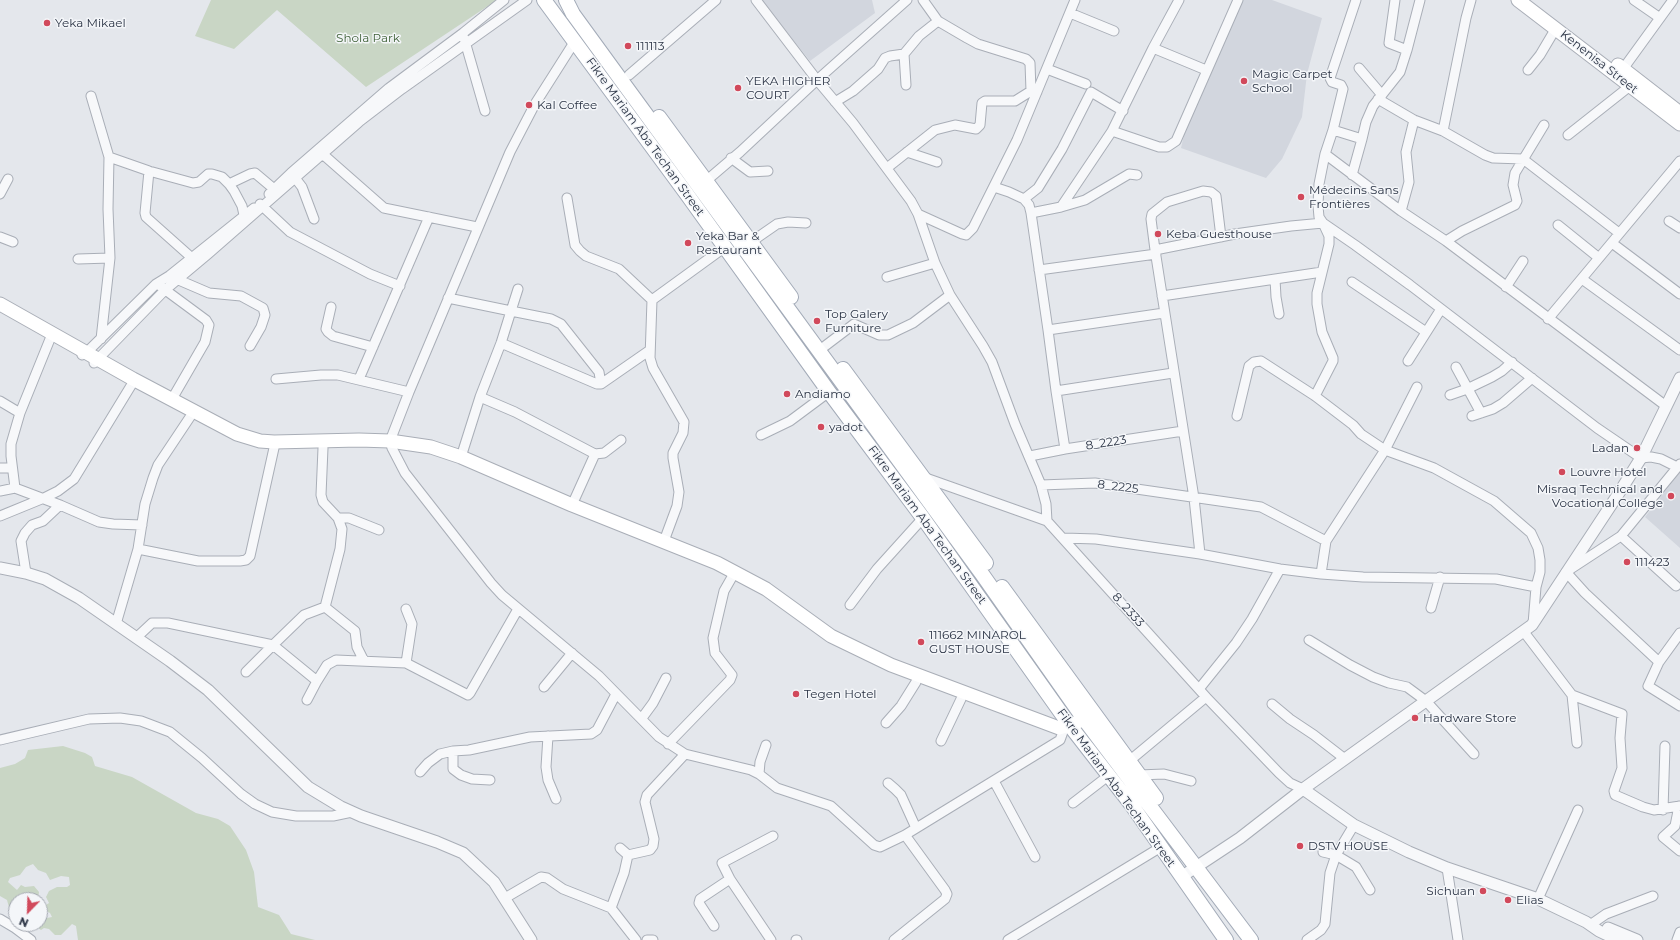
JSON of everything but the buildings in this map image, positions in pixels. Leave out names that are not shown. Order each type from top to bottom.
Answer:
[{"type":"main road","name":"Fikre Mariam Aba Techan Street","points":[[544,0],[575,41],[696,186],[725,247],[829,392],[923,518],[1068,727],[1108,776],[1161,847],[1226,940]]},
{"type":"main road","name":"Fikre Mariam Aba Techan Street","points":[[568,0],[573,14],[696,186],[982,574],[1084,720],[1251,940]]},
{"type":"main road","points":[[568,0],[580,10],[629,75],[696,186],[751,242],[923,477],[1128,762],[1139,775],[1178,831],[1182,850]]},
{"type":"main road","name":"Kenenisa Street","points":[[1518,0],[1680,124]]},
{"type":"main road","name":"Kenenisa Street","points":[[1532,0],[1680,113]]},
{"type":"main road","points":[[0,304],[90,357],[132,384],[190,417],[232,438],[246,443],[323,448],[391,445],[431,447],[461,457],[572,505],[610,524],[664,541],[717,562],[745,576],[766,589],[838,645],[916,682],[1036,728],[1049,726]]},
{"type":"main road","points":[[0,310],[50,339],[90,357],[237,434],[274,445],[359,440],[391,445],[439,457],[476,470],[610,524],[732,577],[764,597],[815,637],[1049,726],[1059,728],[1068,727],[1084,720]]},
{"type":"street","points":[[90,357],[101,339],[156,284],[173,278],[261,205],[389,88],[463,33],[504,0]]},
{"type":"street","points":[[320,152],[466,43],[527,0]]},
{"type":"street","points":[[629,75],[716,0]]},
{"type":"street","points":[[756,0],[817,80],[853,123],[911,201],[918,214],[935,263],[950,295],[992,362],[1012,418],[1030,456],[1041,485],[1046,504],[1047,521]]},
{"type":"street","points":[[696,186],[731,158],[907,0]]},
{"type":"street","points":[[923,0],[938,21],[978,44],[1026,59],[1030,63],[1034,92]]},
{"type":"street","points":[[918,214],[940,225],[966,235],[973,228],[1017,140],[1034,92],[1047,69],[1075,0]]},
{"type":"street","points":[[1061,207],[1112,131],[1178,0]]},
{"type":"street","points":[[1112,131],[1159,147],[1172,146],[1176,142],[1206,70],[1238,0]]},
{"type":"street","points":[[1315,396],[1333,361],[1318,317],[1317,293],[1329,244],[1329,236],[1319,217],[1319,184],[1325,154],[1333,130],[1343,88],[1341,85],[1332,82],[1330,78],[1356,0]]},
{"type":"street","points":[[1395,0],[1389,43],[1408,50]]},
{"type":"street","points":[[1352,175],[1366,122],[1380,97],[1398,76],[1408,50],[1420,0]]},
{"type":"street","points":[[1443,131],[1471,0]]},
{"type":"street","points":[[1634,0],[1660,18]]},
{"type":"street","points":[[1623,69],[1673,0]]},
{"type":"street","points":[[1070,13],[1114,31]]},
{"type":"street","points":[[835,102],[854,91],[876,71],[885,58],[904,54],[919,36],[938,21]]},
{"type":"street","points":[[1528,70],[1540,55],[1556,28]]},
{"type":"street","points":[[463,33],[485,111]]},
{"type":"street","points":[[575,41],[535,104],[510,152],[408,392],[391,445],[405,473],[491,583],[518,609],[599,676],[642,718],[659,737],[685,754],[744,768],[759,774],[777,788],[834,808],[874,845],[880,847],[905,835],[994,781],[1060,740],[1068,727]]},
{"type":"street","points":[[1153,48],[1206,70]]},
{"type":"street","points":[[904,54],[906,85]]},
{"type":"street","points":[[1359,68],[1380,97],[1414,120],[1443,131],[1493,158],[1523,159],[1619,233]]},
{"type":"street","points":[[1047,69],[1086,84]]},
{"type":"street","points":[[1568,135],[1630,86]]},
{"type":"street","points":[[887,168],[935,130],[955,126],[976,129],[980,125],[982,103],[985,101],[1015,101],[1034,92]]},
{"type":"street","points":[[1024,199],[1038,188],[1062,149],[1091,92],[1122,111]]},
{"type":"street","points":[[91,96],[109,157],[108,209],[110,258],[101,339]]},
{"type":"street","points":[[1401,211],[1409,182],[1406,152],[1414,120]]},
{"type":"street","points":[[1446,241],[1462,231],[1515,205],[1517,201],[1513,178],[1544,124]]},
{"type":"street","points":[[1333,130],[1362,139]]},
{"type":"street","points":[[320,152],[384,208],[477,227]]},
{"type":"street","points":[[907,152],[937,162]]},
{"type":"street","points":[[1325,154],[1401,211],[1446,241],[1666,406]]},
{"type":"street","points":[[109,157],[149,171],[196,184],[208,174],[222,177],[229,184],[242,206],[244,215]]},
{"type":"street","points":[[731,158],[750,172],[768,172]]},
{"type":"street","points":[[1548,319],[1680,161]]},
{"type":"street","points":[[149,171],[145,213],[146,217],[192,258]]},
{"type":"street","points":[[229,184],[255,174],[274,189]]},
{"type":"street","points":[[1031,213],[1085,200],[1128,174],[1137,175]]},
{"type":"street","points":[[90,357],[165,290],[173,278],[192,258],[244,215],[261,205],[274,189],[293,176]]},
{"type":"street","points":[[293,176],[302,187],[314,219]]},
{"type":"street","points":[[0,194],[8,179]]},
{"type":"street","points":[[994,187],[1024,199],[1029,205],[1065,449]]},
{"type":"street","points":[[1200,554],[1194,498],[1182,431],[1155,252],[1151,219],[1152,214],[1167,202],[1203,191],[1211,192],[1216,196],[1221,237]]},
{"type":"street","points":[[567,198],[576,245],[580,251],[586,256],[619,269],[652,300],[650,358],[653,368],[684,422],[683,433],[673,452],[679,492],[677,506],[664,541]]},
{"type":"street","points":[[261,205],[290,232],[370,274],[400,286]]},
{"type":"street","points":[[359,380],[429,217]]},
{"type":"street","points":[[1669,221],[1680,228]]},
{"type":"street","points":[[751,242],[777,224],[788,222],[806,223]]},
{"type":"street","points":[[1039,270],[1155,252],[1221,237],[1292,226],[1323,223],[1441,308],[1597,428],[1641,458],[1651,457],[1679,465],[1621,536],[1566,572]]},
{"type":"street","points":[[1558,225],[1598,258]]},
{"type":"street","points":[[0,236],[13,242]]},
{"type":"street","points":[[1612,243],[1680,294]]},
{"type":"street","points":[[652,300],[725,247]]},
{"type":"street","points":[[78,260],[110,258]]},
{"type":"street","points":[[1506,287],[1523,260]]},
{"type":"street","points":[[887,277],[935,263]]},
{"type":"street","points":[[1162,296],[1322,272]]},
{"type":"street","points":[[173,278],[209,293],[240,296],[263,308],[264,315],[261,327],[250,346]]},
{"type":"street","points":[[1275,279],[1276,297],[1280,314]]},
{"type":"street","points":[[1582,279],[1680,350]]},
{"type":"street","points":[[1352,282],[1426,332]]},
{"type":"street","points":[[156,284],[206,320],[209,325],[205,342],[172,399]]},
{"type":"street","points":[[461,457],[480,397],[501,343],[518,289]]},
{"type":"street","points":[[826,346],[854,324],[879,335],[888,335],[913,323],[950,295]]},
{"type":"street","points":[[448,298],[551,320],[561,324],[599,372],[601,384]]},
{"type":"street","points":[[331,307],[326,329],[328,332],[333,336],[373,347]]},
{"type":"street","points":[[1408,361],[1441,308]]},
{"type":"street","points":[[1048,330],[1164,313]]},
{"type":"street","points":[[15,488],[11,444],[20,413],[50,339]]},
{"type":"street","points":[[501,343],[597,384],[601,384],[650,350]]},
{"type":"street","points":[[1237,416],[1249,366],[1254,362],[1261,361],[1315,396],[1353,425],[1361,434],[1385,450],[1434,468],[1473,488],[1494,501],[1531,533],[1538,548],[1540,572],[1536,587],[1532,625]]},
{"type":"street","points":[[1450,395],[1467,389],[1502,371],[1512,362]]},
{"type":"street","points":[[1456,367],[1467,389],[1482,413]]},
{"type":"street","points":[[1056,390],[1174,373]]},
{"type":"street","points":[[276,379],[321,374],[338,375],[408,392]]},
{"type":"street","points":[[1472,416],[1493,409],[1503,403],[1532,378]]},
{"type":"street","points":[[1181,877],[1240,838],[1303,788],[1532,625],[1641,458],[1680,378]]},
{"type":"street","points":[[0,516],[58,491],[74,479],[132,384]]},
{"type":"street","points":[[1321,574],[1326,541],[1385,450],[1417,387]]},
{"type":"street","points":[[761,435],[780,427],[829,392]]},
{"type":"street","points":[[480,397],[515,412],[595,454],[604,454],[621,440]]},
{"type":"street","points":[[0,401],[20,413]]},
{"type":"street","points":[[116,624],[138,549],[145,504],[153,478],[158,465],[190,417]]},
{"type":"street","name":"8_2223","points":[[1030,456],[1065,449],[1182,431]]},
{"type":"street","points":[[138,549],[198,561],[246,560],[250,556],[274,445]]},
{"type":"street","points":[[323,448],[321,495],[326,507],[338,518],[342,529],[342,537],[325,607]]},
{"type":"street","points":[[572,505],[595,454]]},
{"type":"street","points":[[0,468],[12,468]]},
{"type":"street","name":"8_2333","points":[[923,477],[1047,521],[1064,538],[1199,690],[1279,773],[1290,783],[1303,788]]},
{"type":"street","name":"8_2225","points":[[1041,485],[1095,483],[1261,507],[1326,541]]},
{"type":"street","points":[[0,491],[15,488],[44,498],[99,522],[142,525]]},
{"type":"street","points":[[26,573],[21,541],[25,533],[32,525],[43,521],[60,505]]},
{"type":"street","points":[[338,518],[349,518],[365,523],[379,530]]},
{"type":"street","points":[[850,605],[877,569],[923,518]]},
{"type":"street","points":[[1621,536],[1676,586]]},
{"type":"street","points":[[1064,538],[1096,539],[1200,554],[1280,569],[1321,574],[1363,577],[1496,578],[1536,587]]},
{"type":"street","points":[[0,568],[26,573],[45,580],[79,598],[170,661],[208,690],[308,787],[352,812],[463,853],[494,882],[531,940]]},
{"type":"street","points":[[1199,690],[1248,625],[1280,569]]},
{"type":"street","points":[[1566,572],[1585,593],[1659,662]]},
{"type":"street","points":[[668,744],[730,680],[732,675],[715,653],[713,638],[724,591],[732,577]]},
{"type":"street","points":[[1432,608],[1440,577]]},
{"type":"street","points":[[246,672],[304,615],[325,607]]},
{"type":"street","points":[[325,607],[355,631],[357,647],[364,661]]},
{"type":"street","points":[[406,609],[412,624],[406,663]]},
{"type":"street","points":[[307,700],[316,681],[331,662],[336,660],[406,663],[468,695],[518,609]]},
{"type":"street","points":[[136,638],[152,622],[168,623],[273,645],[316,681]]},
{"type":"street","points":[[1524,632],[1572,695],[1577,743]]},
{"type":"street","points":[[1680,633],[1677,644],[1659,662],[1648,686],[1680,706]]},
{"type":"street","points":[[1309,640],[1350,665],[1374,677],[1389,683],[1407,687],[1426,701],[1474,754]]},
{"type":"street","points":[[544,686],[572,653]]},
{"type":"street","points":[[642,718],[653,703],[666,678]]},
{"type":"street","points":[[886,723],[901,706],[916,682]]},
{"type":"street","points":[[420,772],[428,763],[440,754],[453,751],[470,750],[530,737],[591,734],[597,730],[616,694]]},
{"type":"street","points":[[1572,695],[1622,714],[1620,738],[1622,768],[1614,791],[1615,794],[1643,807],[1654,810],[1663,810],[1680,806],[1675,826],[1663,837],[1680,851]]},
{"type":"street","points":[[1128,762],[1206,697]]},
{"type":"street","points":[[941,741],[961,699]]},
{"type":"street","points":[[1272,704],[1290,719],[1314,735],[1344,760]]},
{"type":"street","points":[[0,740],[89,719],[120,718],[141,721],[170,732],[202,758],[241,794],[255,804],[272,812],[296,816],[333,816],[352,812]]},
{"type":"street","points":[[548,736],[546,767],[548,780],[556,799]]},
{"type":"street","points":[[759,774],[760,762],[766,746]]},
{"type":"street","points":[[1663,810],[1665,746]]},
{"type":"street","points":[[453,751],[453,769],[461,776],[472,779],[490,780]]},
{"type":"street","points":[[628,855],[650,850],[653,846],[654,839],[645,802],[647,795],[685,754]]},
{"type":"street","points":[[1139,775],[1164,774],[1191,781]]},
{"type":"street","points":[[1073,803],[1108,776]]},
{"type":"street","points":[[994,781],[1035,857]]},
{"type":"street","points":[[888,783],[901,795],[916,828]]},
{"type":"street","points":[[1303,788],[1354,825],[1409,852],[1447,868],[1538,899],[1590,922],[1611,928],[1637,940]]},
{"type":"street","points":[[1538,899],[1578,810]]},
{"type":"street","points":[[1307,940],[1321,930],[1325,924],[1330,873],[1336,856],[1354,825]]},
{"type":"street","points":[[894,940],[945,899],[947,894],[905,835]]},
{"type":"street","points":[[765,938],[722,865],[724,861],[773,836]]},
{"type":"street","points":[[1008,940],[1161,847]]},
{"type":"street","points":[[620,848],[628,855]]},
{"type":"street","points":[[1323,852],[1336,856],[1356,866],[1370,890]]},
{"type":"street","points":[[611,908],[624,873],[628,855]]},
{"type":"street","points":[[1447,868],[1458,940]]},
{"type":"street","points":[[505,898],[544,877],[563,889],[611,908],[636,940]]},
{"type":"street","points":[[714,926],[699,903],[700,899],[730,879]]},
{"type":"street","points":[[1590,922],[1606,914],[1653,896]]},
{"type":"street","points":[[0,920],[15,928],[31,940]]},
{"type":"street","points":[[1590,922],[1599,931],[1618,940]]},
{"type":"street","points":[[1677,940],[1680,932]]},
{"type":"street","points":[[647,940],[653,940]]},
{"type":"shaded area","points":[[761,0],[872,0],[875,13],[810,61]]},
{"type":"shaded area","points":[[1243,0],[1272,0],[1322,18],[1307,74],[1302,117],[1282,159],[1266,178],[1181,148],[1186,126]]},
{"type":"shaded area","name":"Misraq Technical and Vocational College","points":[[1680,472],[1680,548],[1645,517]]},
{"type":"green space","name":"Shola Park","points":[[211,0],[497,0],[366,87],[277,10],[234,49],[195,36]]},
{"type":"green space","points":[[63,746],[85,753],[92,757],[95,766],[132,777],[196,813],[218,819],[230,826],[246,850],[254,872],[258,907],[279,915],[291,934],[315,940],[78,940],[76,926],[72,924],[61,935],[55,935],[48,929],[48,918],[52,917],[48,912],[48,893],[57,887],[67,887],[70,885],[69,877],[61,876],[50,880],[46,873],[38,870],[33,864],[26,867],[20,875],[10,878],[8,882],[17,890],[21,885],[25,887],[34,886],[39,892],[8,892],[8,904],[7,900],[0,896],[0,768],[15,764],[25,758],[28,750]]},
{"type":"place","name":"Yeka Mikael","points":[[47,23]]},
{"type":"place","name":"111113","points":[[628,46]]},
{"type":"place","name":"Magic Carpet School","points":[[1244,81]]},
{"type":"place","name":"YEKA HIGHER COURT","points":[[738,88]]},
{"type":"place","name":"Kal Coffee","points":[[529,105]]},
{"type":"place","name":"Médecins Sans Frontières","points":[[1301,197]]},
{"type":"place","name":"Keba Guesthouse","points":[[1158,234]]},
{"type":"place","name":"Yeka Bar & Restaurant","points":[[688,243]]},
{"type":"place","name":"Top Galery Furniture","points":[[817,321]]},
{"type":"place","name":"Andiamo","points":[[787,394]]},
{"type":"place","name":"yadot","points":[[821,427]]},
{"type":"place","name":"Ladan","points":[[1637,448]]},
{"type":"place","name":"Louvre Hotel","points":[[1562,472]]},
{"type":"place","name":"Misraq Technical and Vocational College","points":[[1671,496]]},
{"type":"place","name":"111423","points":[[1627,562]]},
{"type":"place","name":"111662 MINAROL GUST HOUSE","points":[[921,642]]},
{"type":"place","name":"Tegen Hotel","points":[[796,694]]},
{"type":"place","name":"Hardware Store","points":[[1415,718]]},
{"type":"place","name":"DSTV HOUSE","points":[[1300,846]]},
{"type":"place","name":"Sichuan","points":[[1483,891]]},
{"type":"place","name":"Elias","points":[[1508,900]]}]
